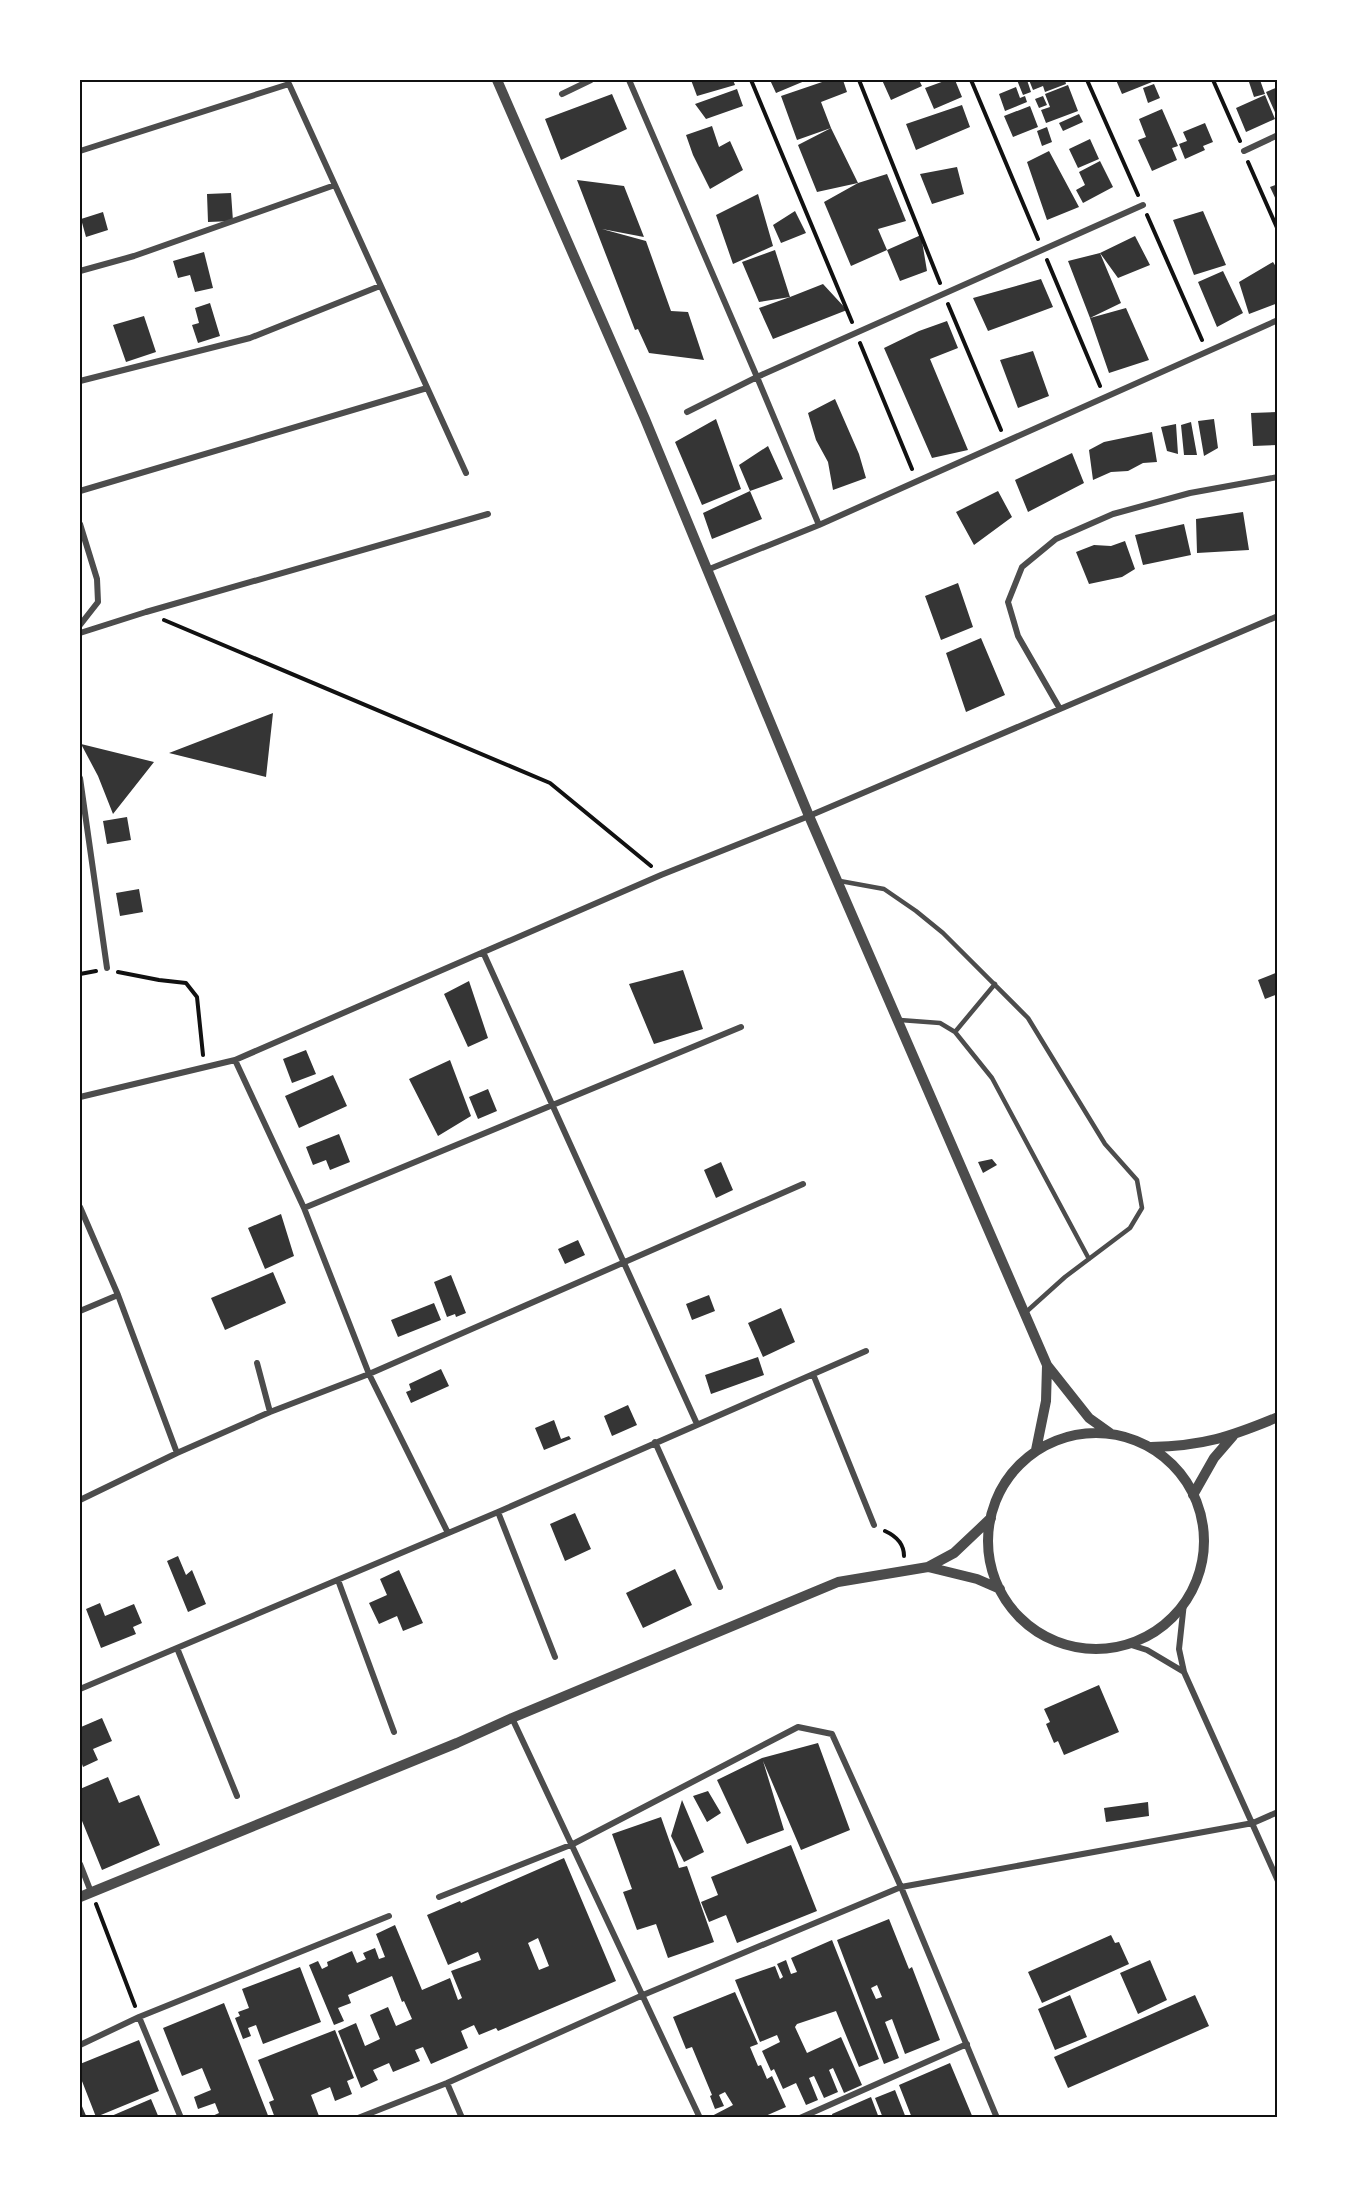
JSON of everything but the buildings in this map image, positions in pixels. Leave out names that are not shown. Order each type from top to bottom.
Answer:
[{"type":"street","points":[[497,80],[640,408],[809,816],[1047,1365],[1089,1418],[1110,1433]]},
{"type":"street","points":[[562,94],[591,80]]},
{"type":"street","points":[[629,80],[758,377],[819,525]]},
{"type":"street","points":[[80,151],[289,84],[466,473]]},
{"type":"street","points":[[1244,151],[1278,135]]},
{"type":"street","points":[[80,271],[134,256],[335,185]]},
{"type":"street","points":[[687,412],[758,377],[1143,205]]},
{"type":"street","points":[[80,381],[250,338],[381,286]]},
{"type":"street","points":[[707,570],[819,525],[1278,321]]},
{"type":"street","points":[[80,491],[427,388]]},
{"type":"street","points":[[1060,709],[1018,636],[1008,602],[1022,567],[1056,539],[1113,514],[1190,493],[1278,477]]},
{"type":"street","points":[[80,633],[488,514]]},
{"type":"street","points":[[80,524],[97,579],[98,602],[80,625]]},
{"type":"street","points":[[80,1097],[235,1060],[661,875],[809,816],[1278,616]]},
{"type":"street","points":[[80,778],[107,968]]},
{"type":"street","points":[[483,952],[697,1424]]},
{"type":"street","points":[[304,1208],[741,1027]]},
{"type":"street","points":[[235,1060],[304,1208],[369,1374],[448,1533]]},
{"type":"street","points":[[80,1500],[177,1453],[270,1412],[369,1374],[803,1184]]},
{"type":"street","points":[[80,1207],[118,1295],[177,1453]]},
{"type":"street","points":[[80,1311],[118,1295]]},
{"type":"street","points":[[80,1689],[498,1512],[866,1350]]},
{"type":"street","points":[[257,1363],[270,1412]]},
{"type":"street","points":[[1036,1450],[1046,1401],[1047,1365]]},
{"type":"street","points":[[813,1374],[874,1525]]},
{"type":"street","points":[[1151,1447],[1205,1443],[1233,1435],[1278,1417]]},
{"type":"street","points":[[1084,1433],[1110,1433],[1131,1438],[1151,1447],[1175,1467],[1193,1495],[1202,1520],[1204,1549],[1198,1577],[1184,1603],[1169,1621],[1149,1635],[1128,1644],[1098,1649],[1068,1645],[1049,1638],[1040,1634],[1017,1614],[1000,1589],[991,1566],[988,1542],[991,1518],[1000,1492],[1016,1469],[1036,1450],[1084,1433]]},
{"type":"street","points":[[1193,1495],[1214,1458],[1233,1435]]},
{"type":"street","points":[[655,1442],[720,1587]]},
{"type":"street","points":[[498,1512],[555,1657]]},
{"type":"street","points":[[928,1568],[954,1553],[991,1518]]},
{"type":"street","points":[[80,1897],[457,1743],[838,1582],[928,1568],[977,1580],[1000,1589]]},
{"type":"street","points":[[338,1580],[394,1732]]},
{"type":"street","points":[[1184,1603],[1179,1649],[1184,1672],[1278,1881]]},
{"type":"street","points":[[1128,1644],[1147,1650],[1184,1672]]},
{"type":"street","points":[[177,1648],[237,1796]]},
{"type":"street","points":[[512,1718],[700,2118]]},
{"type":"street","points":[[439,1897],[573,1844],[798,1727],[832,1734],[902,1887],[997,2118]]},
{"type":"street","points":[[358,2118],[447,2083],[643,1995],[902,1887],[1253,1823],[1278,1812]]},
{"type":"street","points":[[80,1864],[91,1892]]},
{"type":"street","points":[[80,2045],[139,2017],[389,1916]]},
{"type":"street","points":[[139,2017],[181,2118]]},
{"type":"street","points":[[800,2118],[968,2044]]},
{"type":"street","points":[[447,2083],[462,2118]]},
{"type":"lane","points":[[837,881],[884,889],[943,933],[995,984],[1028,1018],[1105,1144],[1137,1180],[1142,1208],[1130,1228],[1024,1313]]},
{"type":"lane","points":[[955,1032],[995,984]]},
{"type":"lane","points":[[897,1020],[940,1023],[955,1032],[992,1078],[1089,1259]]},
{"type":"path","points":[[751,80],[917,481]]},
{"type":"path","points":[[859,80],[1005,442]]},
{"type":"path","points":[[146,612],[550,783],[661,875]]},
{"type":"path","points":[[80,974],[107,968],[130,975],[186,982],[197,997],[204,1067]]},
{"type":"path","points":[[874,1525],[898,1538],[904,1551],[904,1571]]},
{"type":"path","points":[[91,1892],[139,2017]]}]
